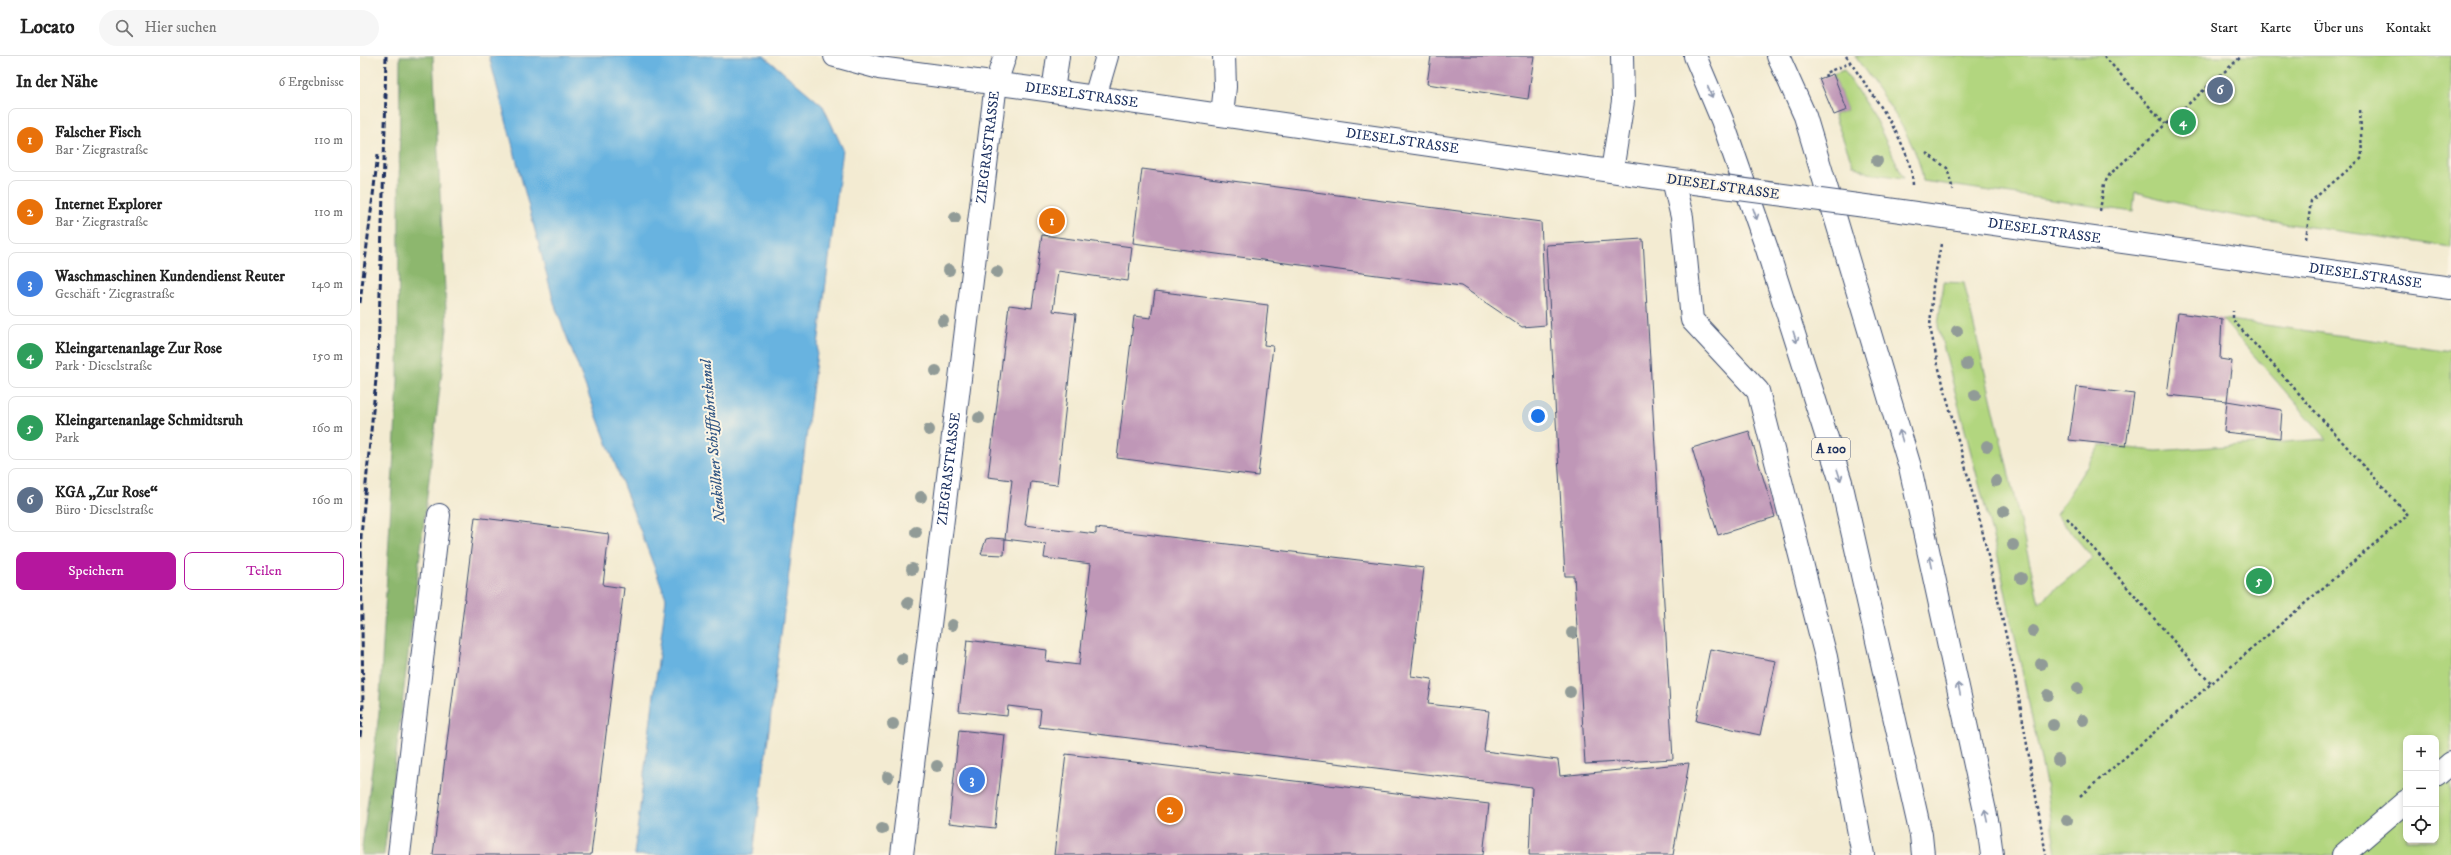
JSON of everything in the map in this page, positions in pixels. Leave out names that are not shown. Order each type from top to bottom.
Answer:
[{"type":"main road","name":"DIESELSTRASSE","points":[[835,56],[879,68],[996,83],[1684,182],[1959,218],[2451,288]]},
{"type":"main road","name":"ZIEGRASTRASSE","points":[[902,855],[996,83],[1005,56]]},
{"type":"main road","points":[[1052,91],[1058,56]]},
{"type":"main road","points":[[1095,97],[1107,56]]},
{"type":"main road","points":[[1222,115],[1225,87],[1224,56]]},
{"type":"main road","points":[[1612,171],[1623,101],[1622,56]]},
{"type":"main road","name":"A 100","points":[[1695,56],[1722,120],[1767,249],[1841,482],[1921,835],[1923,855]]},
{"type":"main road","points":[[1778,56],[1805,116],[1910,467],[1988,825],[1992,855]]},
{"type":"main road","points":[[1684,182],[1682,217],[1692,320],[1758,391],[1826,657],[1863,855]]},
{"type":"main road","points":[[399,855],[439,515]]},
{"type":"main road","points":[[2439,773],[2451,763]]},
{"type":"main road","points":[[2343,855],[2403,804]]},
{"type":"path","points":[[1846,56],[1901,144],[1910,163],[1912,185]]},
{"type":"path","points":[[2104,56],[2165,124]]},
{"type":"path","points":[[2100,212],[2104,184],[2110,174],[2242,56]]},
{"type":"path","points":[[1826,77],[1825,73],[1850,63]]},
{"type":"path","points":[[2303,266],[2311,201],[2362,158],[2360,108]]},
{"type":"path","points":[[1926,153],[1947,168],[1959,218]]},
{"type":"path","points":[[1942,246],[1933,286],[1930,327],[1938,365],[1981,525],[2015,674],[2046,855]]},
{"type":"path","points":[[2080,796],[2408,515],[2233,320],[2233,311]]},
{"type":"path","points":[[2067,518],[2211,684]]},
{"type":"green space","points":[[400,56],[433,56],[447,329],[384,855],[361,855],[379,713],[398,382]]},
{"type":"green space","points":[[1855,56],[2451,56],[2451,247],[2247,218],[2201,209],[2135,192],[2133,212],[1923,181],[1920,165],[1906,133]]},
{"type":"green space","points":[[1844,70],[1874,117],[1904,178],[1868,173],[1853,165],[1834,115],[1847,110],[1833,74]]},
{"type":"green space","points":[[1943,282],[1964,283],[2039,603],[2093,558],[2056,515],[2100,445],[2156,451],[2327,439],[2222,319],[2451,351],[2451,855],[2056,855],[2046,784],[1998,557],[1938,326]]},
{"type":"water","name":"Neuköllner Schifffahrtskanal","points":[[489,56],[764,56],[823,106],[843,149],[753,855],[634,855],[666,598],[555,306]]},
{"type":"building","points":[[1431,56],[1534,56],[1528,99],[1427,84]]},
{"type":"building","points":[[1833,74],[1847,110],[1834,115],[1819,79]]},
{"type":"building","points":[[1142,169],[1541,222],[1546,325],[1522,327],[1461,286],[1133,243]]},
{"type":"building","points":[[1042,235],[1132,247],[1128,281],[1058,271],[1053,311],[1076,314],[1057,485],[1031,482],[1025,525],[1096,534],[1096,528],[1424,568],[1411,676],[1432,679],[1428,704],[1489,711],[1484,751],[1558,760],[1560,776],[1689,763],[1673,855],[1529,855],[1532,787],[1039,727],[1041,710],[1008,706],[1007,716],[959,711],[967,640],[1047,650],[1046,661],[1079,665],[1091,564],[1044,558],[1046,544],[1005,539],[1012,480],[988,477],[1009,305],[1032,308]]},
{"type":"building","points":[[1643,239],[1673,759],[1585,764],[1574,576],[1565,576],[1546,245]]},
{"type":"building","points":[[1155,291],[1268,305],[1264,345],[1273,346],[1258,476],[1117,458],[1134,316],[1151,318]]},
{"type":"building","points":[[2178,313],[2222,319],[2220,359],[2232,361],[2227,401],[2167,395]]},
{"type":"building","points":[[2077,387],[2134,394],[2126,446],[2069,440]]},
{"type":"building","points":[[2227,401],[2282,410],[2280,438],[2224,432]]},
{"type":"building","points":[[1749,431],[1775,517],[1718,535],[1692,448]]},
{"type":"building","points":[[475,517],[609,534],[603,585],[624,588],[591,855],[433,855]]},
{"type":"building","points":[[986,539],[1005,539],[1004,555],[981,554]]},
{"type":"building","points":[[1710,649],[1776,661],[1760,735],[1696,721]]},
{"type":"building","points":[[959,730],[1005,735],[995,828],[949,823]]},
{"type":"building","points":[[1066,754],[1489,804],[1483,855],[1054,855]]},
{"type":"railway","points":[[385,98],[386,56]]},
{"type":"railway","points":[[360,737],[363,711],[361,536],[378,358],[386,94]]},
{"type":"railway","points":[[360,303],[378,154]]},
{"type":"place","name":"KGA „Zur Rose“","points":[[2220,90]]},
{"type":"place","name":"Kleingartenanlage Zur Rose","points":[[2183,122]]},
{"type":"place","name":"Falscher Fisch","points":[[1052,221]]},
{"type":"place","name":"Kleingartenanlage Schmidtsruh","points":[[2259,581]]},
{"type":"place","name":"Waschmaschinen Kundendienst Reuter","points":[[972,780]]},
{"type":"place","name":"Internet Explorer","points":[[1170,810]]}]
